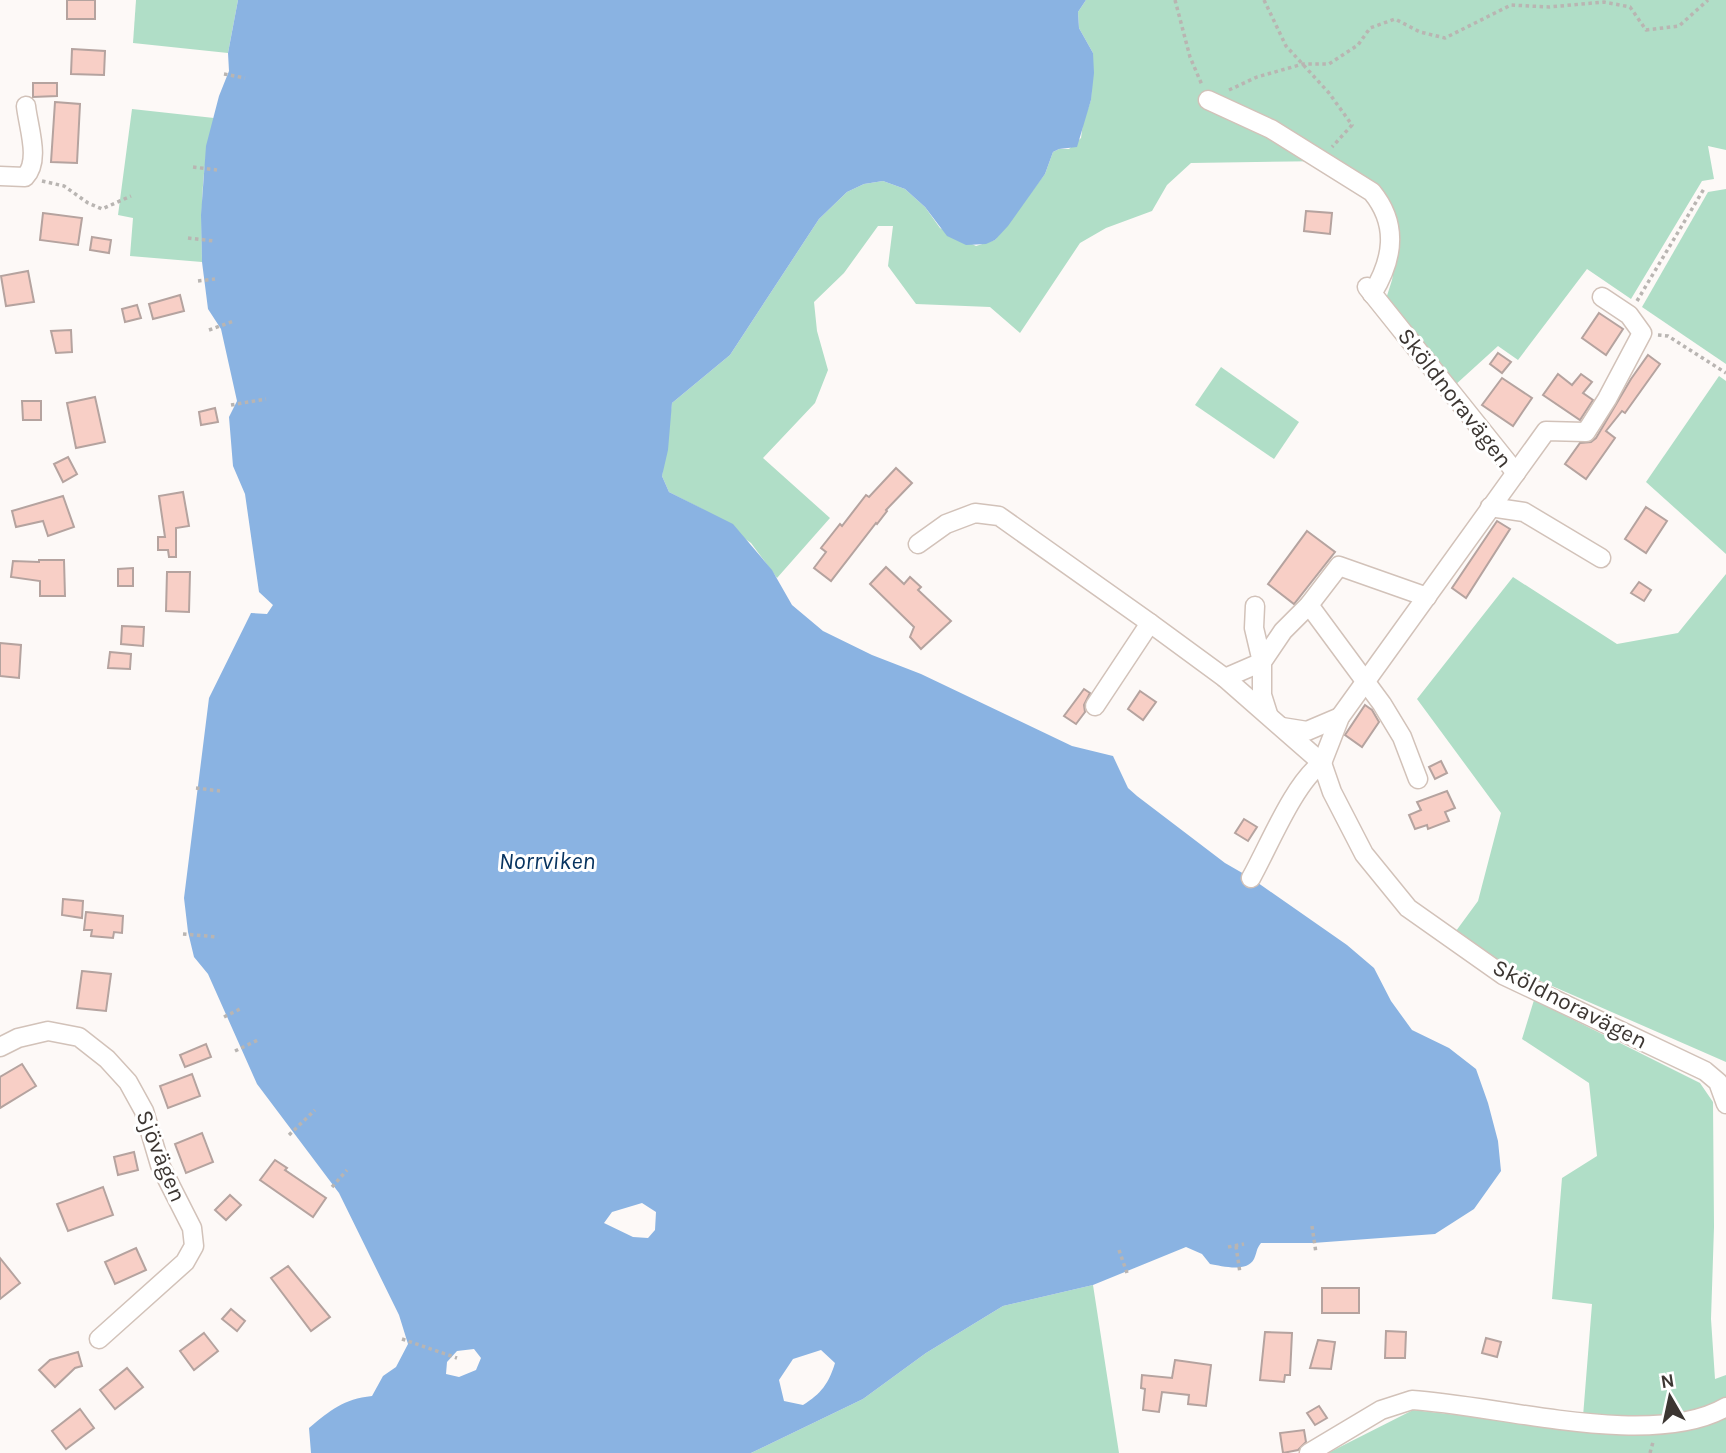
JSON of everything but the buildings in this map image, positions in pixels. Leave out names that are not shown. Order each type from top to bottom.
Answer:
[{"type":"street","points":[[1208,100],[1271,129],[1320,160]]},
{"type":"street","points":[[0,176],[25,177],[32,170],[26,106]]},
{"type":"street","name":"Sköldnoravägen","points":[[1320,160],[1372,192],[1383,206],[1389,227],[1390,250],[1385,273],[1369,290],[1516,472],[1340,718],[1322,763]]},
{"type":"street","points":[[1516,472],[1546,431],[1586,432],[1642,333],[1629,315],[1602,297]]},
{"type":"street","points":[[1490,507],[1524,512],[1601,558]]},
{"type":"street","name":"Sköldnoravägen","points":[[918,544],[946,524],[975,513],[999,516],[1225,678],[1322,763],[1332,792],[1364,854],[1408,908],[1503,975],[1705,1070],[1718,1082],[1726,1104]]},
{"type":"street","points":[[1225,678],[1262,662],[1283,631],[1309,605],[1339,566],[1427,597]]},
{"type":"street","points":[[1309,605],[1402,737],[1418,779]]},
{"type":"street","points":[[1255,606],[1254,628],[1262,662],[1262,695],[1275,720],[1307,731],[1340,718]]},
{"type":"street","points":[[1095,706],[1150,623]]},
{"type":"street","points":[[1251,878],[1290,804],[1310,772],[1322,763]]},
{"type":"street","name":"Sjövägen","points":[[0,1047],[18,1038],[48,1031],[79,1037],[107,1059],[128,1082],[144,1111],[160,1165],[192,1228],[194,1246],[186,1262],[99,1339]]},
{"type":"street","points":[[1309,1453],[1381,1410],[1412,1400],[1629,1426],[1689,1420],[1726,1407]]},
{"type":"path","points":[[1175,0],[1191,57],[1208,100],[1257,77],[1303,64],[1329,64],[1358,45],[1370,28],[1395,19],[1420,32],[1445,38],[1511,5],[1549,7],[1604,2],[1630,7],[1646,30],[1679,26],[1708,0]]},
{"type":"path","points":[[1264,0],[1286,46],[1329,93],[1352,125],[1320,160]]},
{"type":"path","points":[[224,74],[245,78]]},
{"type":"path","points":[[193,167],[217,170]]},
{"type":"path","points":[[25,177],[64,186],[88,203],[102,209],[131,196]]},
{"type":"path","points":[[1629,315],[1705,187]]},
{"type":"path","points":[[188,238],[214,241]]},
{"type":"path","points":[[198,281],[215,279]]},
{"type":"path","points":[[209,330],[234,321]]},
{"type":"path","points":[[1642,333],[1668,336],[1726,373]]},
{"type":"path","points":[[231,405],[266,400]]},
{"type":"path","points":[[196,788],[220,791]]},
{"type":"path","points":[[183,934],[218,937]]},
{"type":"path","points":[[224,1017],[242,1008]]},
{"type":"path","points":[[235,1051],[260,1039]]},
{"type":"path","points":[[289,1135],[315,1110]]},
{"type":"path","points":[[332,1187],[347,1170]]},
{"type":"path","points":[[1312,1226],[1316,1253]]},
{"type":"path","points":[[1228,1247],[1244,1244]]},
{"type":"path","points":[[1236,1246],[1240,1273]]},
{"type":"path","points":[[1119,1250],[1127,1273]]},
{"type":"path","points":[[402,1339],[457,1358]]},
{"type":"green space","points":[[136,0],[238,0],[228,53],[133,43]]},
{"type":"green space","points":[[1086,0],[1726,0],[1726,150],[1708,146],[1714,179],[1702,181],[1631,299],[1587,269],[1518,360],[1498,346],[1454,386],[1385,302],[1397,252],[1395,227],[1330,161],[1191,163],[1167,185],[1152,211],[1106,228],[1080,243],[1020,333],[990,307],[916,304],[888,266],[893,226],[878,226],[844,273],[814,302],[817,331],[828,370],[815,403],[763,458],[830,518],[777,578],[751,543],[702,509],[669,492],[662,476],[672,403],[730,355],[819,219],[847,192],[864,184],[883,181],[905,189],[925,207],[940,228],[976,246],[995,240],[1045,174],[1053,152],[1069,149],[1081,138],[1091,100],[1093,53],[1079,28],[1078,12]]},
{"type":"green space","points":[[132,109],[214,118],[204,171],[202,262],[130,256],[133,218],[118,215]]},
{"type":"green space","points":[[1726,189],[1726,364],[1642,307],[1708,192]]},
{"type":"green space","points":[[1221,367],[1299,422],[1274,459],[1195,405]]},
{"type":"green space","points":[[1719,376],[1726,381],[1726,554],[1646,482]]},
{"type":"green space","points":[[1726,574],[1726,1062],[1511,968],[1456,931],[1478,901],[1501,813],[1417,699],[1513,577],[1617,644],[1678,633]]},
{"type":"green space","points":[[1534,1000],[1700,1083],[1713,1102],[1714,1227],[1711,1319],[1715,1379],[1726,1375],[1726,1453],[1328,1453],[1413,1410],[1582,1429],[1592,1304],[1552,1299],[1562,1178],[1597,1156],[1589,1083],[1522,1039]]},
{"type":"green space","points":[[1093,1285],[1119,1453],[751,1453],[863,1399],[926,1353],[1003,1306]]},
{"type":"water","name":"Norrviken","points":[[238,0],[1086,0],[1078,12],[1079,28],[1093,53],[1094,73],[1091,100],[1077,147],[1053,152],[1045,174],[1008,226],[995,240],[986,244],[966,245],[947,236],[925,207],[905,189],[883,181],[864,184],[847,192],[819,219],[730,355],[672,403],[668,450],[662,476],[669,492],[733,524],[772,570],[792,605],[823,631],[1072,746],[1113,756],[1128,788],[1137,796],[1225,863],[1347,945],[1374,968],[1391,1001],[1412,1030],[1449,1048],[1476,1069],[1498,1141],[1501,1171],[1474,1209],[1435,1234],[1313,1243],[1261,1243],[1251,1263],[1240,1267],[1210,1264],[1202,1254],[1186,1247],[1093,1285],[1003,1306],[926,1353],[863,1399],[751,1453],[311,1453],[309,1428],[338,1406],[372,1396],[383,1376],[396,1367],[408,1344],[399,1315],[339,1193],[257,1084],[208,974],[194,957],[188,932],[184,898],[209,698],[251,613],[267,614],[273,605],[259,592],[245,494],[233,466],[229,417],[237,401],[221,329],[208,309],[202,262],[201,215],[206,146],[219,96],[229,71],[228,53]],"holes":[[[642,1203],[656,1212],[655,1230],[648,1238],[633,1237],[604,1223],[612,1212]],[[474,1349],[481,1358],[476,1370],[459,1377],[446,1374],[447,1362],[457,1351]],[[821,1350],[835,1363],[824,1387],[803,1405],[784,1401],[779,1380],[793,1359]]]}]
